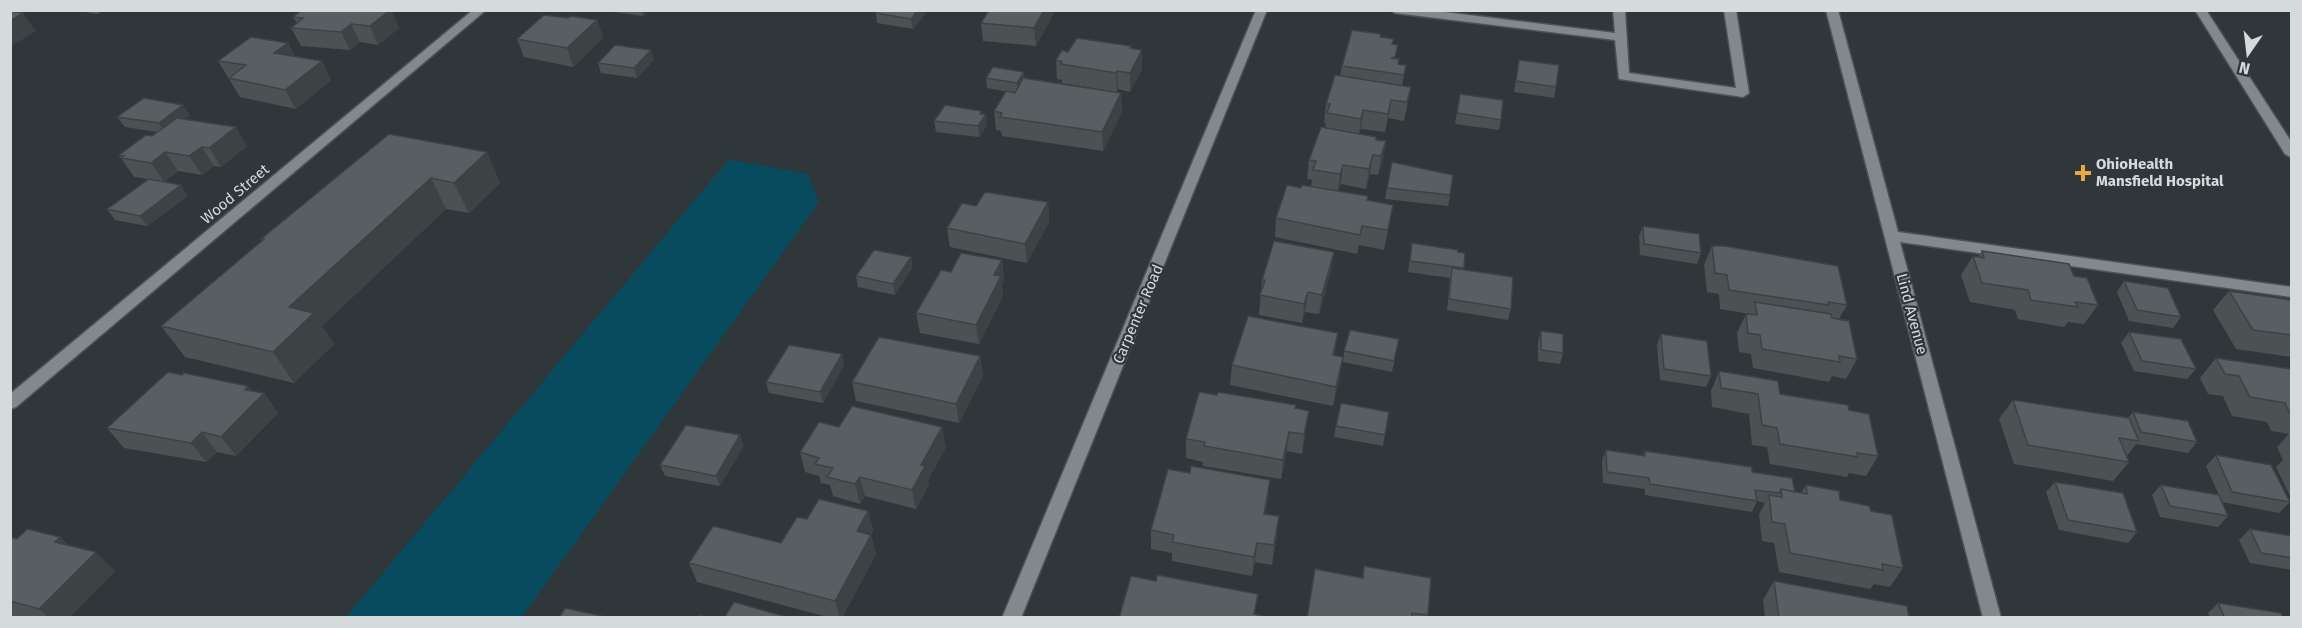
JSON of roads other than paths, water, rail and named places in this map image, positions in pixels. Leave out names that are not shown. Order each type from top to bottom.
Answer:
[{"type":"street","name":"Wood Street","points":[[10,404],[481,10]]},
{"type":"street","name":"Carpenter Road","points":[[1011,618],[1262,10]]},
{"type":"street","points":[[1395,10],[1620,37]]},
{"type":"street","points":[[1502,24],[1503,10]]},
{"type":"street","points":[[1619,10],[1623,76],[1743,93],[1730,10]]},
{"type":"street","name":"Lind Avenue","points":[[1832,10],[1992,618]]},
{"type":"street","points":[[2200,10],[2292,154]]},
{"type":"street","points":[[1891,236],[2292,292]]},
{"type":"place","name":"OhioHealth Mansfield Hospital","points":[[2083,173]]}]
